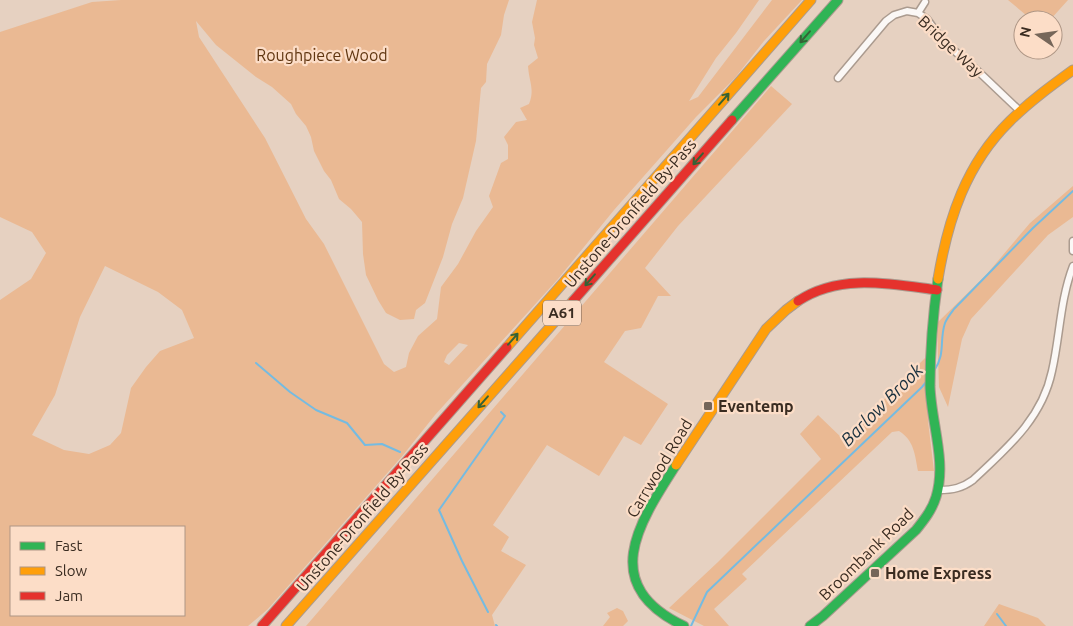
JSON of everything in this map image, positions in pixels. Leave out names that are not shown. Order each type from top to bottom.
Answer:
[{"type":"main road","name":"Unstone-Dronfield By-Pass","points":[[262,626],[811,0]]},
{"type":"main road","name":"Unstone-Dronfield By-Pass","points":[[286,626],[838,0]]},
{"type":"main road","name":"Broombank Road","points":[[810,626],[916,530],[926,517],[939,490],[939,457],[933,427],[931,366],[932,330],[945,236],[959,197],[974,166],[986,149],[1020,111],[1073,70]]},
{"type":"main road","name":"Carrwood Road","points":[[681,625],[656,610],[642,595],[635,580],[632,566],[637,534],[664,484],[766,329],[787,308],[804,296],[825,287],[849,282],[937,290]]},
{"type":"street","points":[[918,13],[924,2]]},
{"type":"street","name":"Bridge Way","points":[[838,78],[886,21],[894,15],[907,11],[918,13],[927,19],[943,41],[995,86],[1020,111]]},
{"type":"street","points":[[1073,241],[1073,251]]},
{"type":"street","points":[[939,490],[954,490],[964,487],[1020,436],[1031,420],[1047,389],[1052,372],[1061,311],[1073,266]]},
{"type":"green space","name":"Roughpiece Wood","points":[[121,0],[509,0],[504,15],[501,35],[487,64],[486,82],[481,88],[476,141],[463,198],[452,224],[443,257],[425,303],[416,310],[414,319],[400,320],[386,313],[378,300],[366,275],[362,222],[339,199],[331,180],[314,151],[306,126],[296,114],[291,104],[272,87],[256,77],[216,45],[196,21],[199,37],[265,138],[306,219],[324,244],[384,364],[394,372],[406,367],[409,353],[418,336],[437,319],[441,287],[458,264],[476,231],[493,207],[489,196],[501,163],[508,159],[508,145],[504,137],[516,122],[527,120],[520,108],[529,104],[531,99],[532,90],[528,66],[538,58],[534,45],[535,38],[532,22],[537,0],[759,0],[716,58],[689,101],[698,97],[772,0],[802,0],[764,41],[735,78],[696,117],[614,210],[558,279],[435,415],[404,454],[268,609],[248,626],[0,626],[0,300],[31,279],[46,253],[32,232],[0,217],[0,32],[92,2]],"holes":[[[105,266],[158,292],[182,310],[194,338],[160,351],[131,388],[121,433],[110,445],[89,454],[64,450],[32,435],[55,395],[80,317]],[[459,343],[468,345],[449,365],[444,362],[447,355]]]},
{"type":"green space","points":[[1008,0],[1068,0],[1059,10],[1020,10]]},
{"type":"green space","points":[[771,86],[792,104],[678,226],[645,268],[671,296],[658,296],[641,328],[625,331],[604,362],[668,404],[641,445],[624,436],[599,476],[547,445],[493,525],[509,537],[501,551],[526,565],[492,615],[495,626],[306,626]]},
{"type":"green space","points":[[1073,186],[1073,217],[1048,235],[971,319],[962,339],[948,407],[939,387],[937,323],[986,275],[1030,223]]},
{"type":"green space","points":[[925,358],[928,421],[934,471],[918,471],[911,443],[899,431],[892,432],[742,574],[747,579],[714,609],[729,626],[704,626],[669,608],[821,459],[800,434],[818,415],[844,440]]},
{"type":"green space","points":[[999,604],[1038,618],[1046,626],[984,626]]},
{"type":"green space","points":[[617,608],[623,611],[628,621],[623,626],[603,626],[610,617],[607,613]]},
{"type":"waterway","name":"Barlow Brook","points":[[934,371],[940,358],[943,329],[954,309],[1033,228],[1073,191]]},
{"type":"waterway","points":[[256,363],[290,392],[316,410],[347,423],[365,445],[382,444],[400,452]]},
{"type":"waterway","name":"Barlow Brook","points":[[691,626],[707,592],[927,381]]},
{"type":"waterway","points":[[488,612],[439,510],[505,416],[501,412]]},
{"type":"waterway","points":[[997,614],[1006,626]]},
{"type":"traffic: fast","points":[[732,120],[838,0]]},
{"type":"traffic: fast","points":[[810,626],[916,530],[928,515],[936,497],[940,470],[938,442],[931,400],[930,373],[938,279]]},
{"type":"traffic: fast","points":[[676,465],[649,509],[639,531],[634,552],[634,573],[641,592],[657,610],[684,626]]},
{"type":"traffic: slow","points":[[507,347],[811,0]]},
{"type":"traffic: slow","points":[[938,279],[947,235],[961,194],[982,155],[1017,114],[1040,94],[1073,70]]},
{"type":"traffic: slow","points":[[286,626],[573,301]]},
{"type":"traffic: slow","points":[[676,465],[766,329],[798,301]]},
{"type":"traffic: jam","points":[[573,301],[732,120]]},
{"type":"traffic: jam","points":[[798,301],[814,292],[848,284],[884,283],[937,290]]},
{"type":"traffic: jam","points":[[262,626],[507,347]]},
{"type":"place","name":"Eventemp","points":[[708,406]]},
{"type":"place","name":"Home Express","points":[[875,573]]}]
